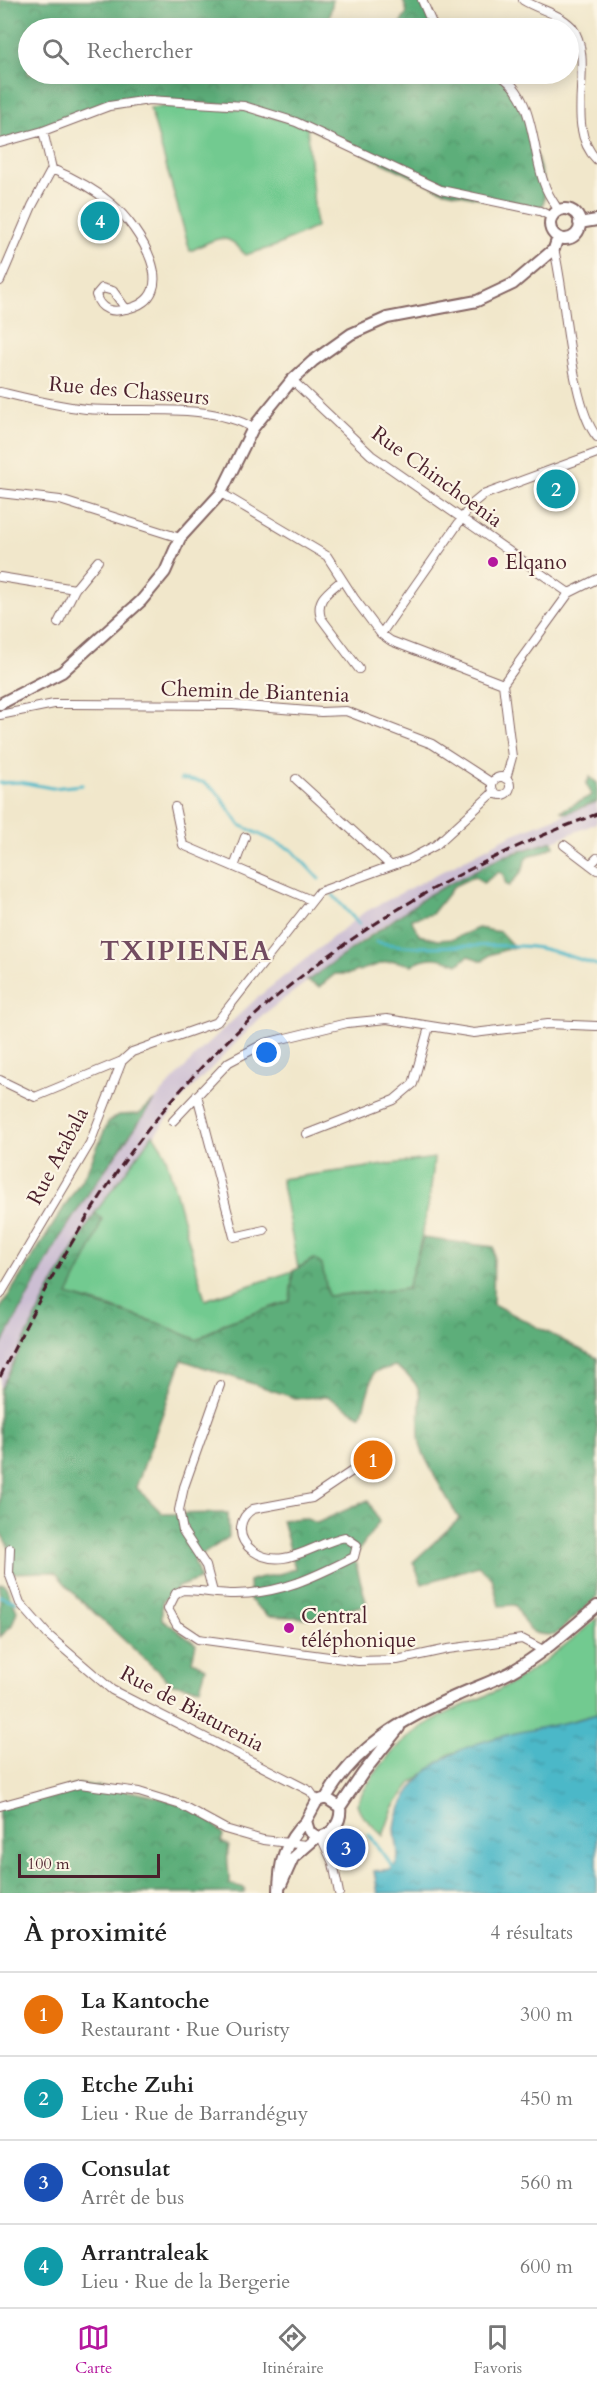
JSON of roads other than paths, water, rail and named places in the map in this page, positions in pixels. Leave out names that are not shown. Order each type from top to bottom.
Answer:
[{"type":"main road","points":[[573,212],[579,223],[578,230],[572,237],[558,237],[550,226],[555,214],[573,212]]},
{"type":"main road","points":[[579,223],[597,220]]},
{"type":"main road","points":[[0,704],[62,672],[141,601],[165,572],[180,538],[221,493],[253,428],[291,380],[351,334],[387,318],[477,301],[513,284],[554,249],[558,237]]},
{"type":"main road","points":[[279,1892],[280,1864],[287,1843],[358,1754],[377,1739],[401,1725],[458,1695],[507,1673],[543,1650],[597,1606]]},
{"type":"main road","points":[[279,1892],[293,1858],[306,1845],[336,1825],[340,1808],[363,1773],[401,1725]]},
{"type":"main road","points":[[322,1800],[340,1808]]},
{"type":"main road","points":[[306,1821],[309,1831],[319,1837]]},
{"type":"street","points":[[422,0],[430,18]]},
{"type":"street","points":[[524,0],[560,18]]},
{"type":"street","points":[[579,40],[585,143],[597,160]]},
{"type":"street","points":[[510,84],[520,98],[532,126],[545,186],[555,214]]},
{"type":"street","points":[[0,143],[43,131],[109,105],[149,100],[244,106],[296,122],[441,190],[555,214]]},
{"type":"street","points":[[0,281],[32,207],[52,170],[43,131]]},
{"type":"street","points":[[52,170],[80,181],[113,204],[138,234],[155,267],[152,291],[139,306],[126,309]]},
{"type":"street","points":[[381,634],[472,504],[483,495],[597,453],[597,439],[589,428],[581,403],[554,249]]},
{"type":"street","name":"Rue Chinchoenia","points":[[291,380],[372,455],[569,593]]},
{"type":"street","name":"Rue des Chasseurs","points":[[0,392],[50,405],[232,417],[253,428]]},
{"type":"street","points":[[0,493],[60,500],[180,538]]},
{"type":"street","points":[[221,493],[327,556],[381,634],[391,641],[503,684]]},
{"type":"street","points":[[58,623],[75,589],[98,561]]},
{"type":"street","points":[[0,577],[75,589]]},
{"type":"street","points":[[494,792],[503,795],[507,792],[509,783],[506,779],[512,757],[503,684],[569,593],[597,579]]},
{"type":"street","points":[[342,580],[323,596],[318,609],[321,618],[359,669]]},
{"type":"street","name":"Chemin de Biantenia","points":[[0,714],[63,704],[241,705],[321,712],[346,711],[432,744],[492,783]]},
{"type":"street","points":[[296,778],[390,865]]},
{"type":"street","points":[[494,792],[492,783],[496,779],[506,779]]},
{"type":"street","points":[[0,1080],[35,1096],[122,1061],[132,1052],[217,1022],[319,892],[436,845],[494,792]]},
{"type":"street","points":[[175,807],[183,845],[311,900]]},
{"type":"street","points":[[234,867],[245,837]]},
{"type":"street","points":[[564,845],[594,867],[597,858]]},
{"type":"street","points":[[173,1121],[229,1062],[265,1043],[347,1023],[387,1019],[474,1033],[548,1024],[597,1026]]},
{"type":"street","points":[[307,1134],[394,1100],[413,1084],[429,1027]]},
{"type":"street","name":"Rue Atabala","points":[[0,1295],[90,1143],[122,1061]]},
{"type":"street","points":[[196,1095],[234,1237],[264,1230]]},
{"type":"street","points":[[213,1592],[206,1566],[183,1531],[179,1510],[184,1487],[220,1385]]},
{"type":"street","points":[[364,1463],[312,1498],[253,1509],[246,1513],[241,1524],[243,1541],[249,1548],[263,1556],[286,1559],[345,1537],[357,1545],[354,1557],[288,1588],[251,1594],[183,1590],[176,1593],[168,1609],[171,1617],[187,1633],[198,1638],[358,1661],[397,1660],[447,1649],[522,1639],[543,1650]]},
{"type":"street","name":"Rue de Biaturenia","points":[[10,1548],[9,1574],[20,1603],[48,1635],[112,1690],[310,1791],[322,1800]]},
{"type":"street","points":[[0,1806],[80,1784],[150,1795],[180,1805],[225,1829],[306,1845]]},
{"type":"street","points":[[336,1825],[333,1863],[339,1893]]},
{"type":"street","points":[[319,1837],[333,1863]]},
{"type":"water","points":[[597,1714],[597,1893],[378,1893],[374,1871],[393,1869],[398,1858],[395,1830],[399,1812],[414,1785],[434,1766],[458,1751],[484,1741]]},
{"type":"waterway","points":[[181,779],[203,782],[217,792],[240,825],[292,850],[319,879]]},
{"type":"waterway","points":[[0,783],[20,782],[52,788],[82,785]]},
{"type":"waterway","points":[[333,895],[359,924]]},
{"type":"waterway","points":[[376,942],[430,947],[502,945],[540,948],[597,965]]},
{"type":"waterway","points":[[0,1596],[16,1602]]},
{"type":"waterway","points":[[369,1835],[395,1870]]},
{"type":"railway","points":[[0,1377],[55,1272],[117,1172],[163,1111],[214,1054],[269,1002],[329,956],[392,913],[458,876],[526,843],[597,814]]},
{"type":"place","name":"Arrantraleak","points":[[100,221]]},
{"type":"place","name":"Etche Zuhi","points":[[556,489]]},
{"type":"place","name":"Elqano","points":[[493,562]]},
{"type":"place","name":"La Kantoche","points":[[373,1460]]},
{"type":"place","name":"Central téléphonique","points":[[289,1628]]},
{"type":"place","name":"Consulat","points":[[346,1848]]},
{"type":"district","name":"TXIPIENEA","points":[[186,951]]}]
